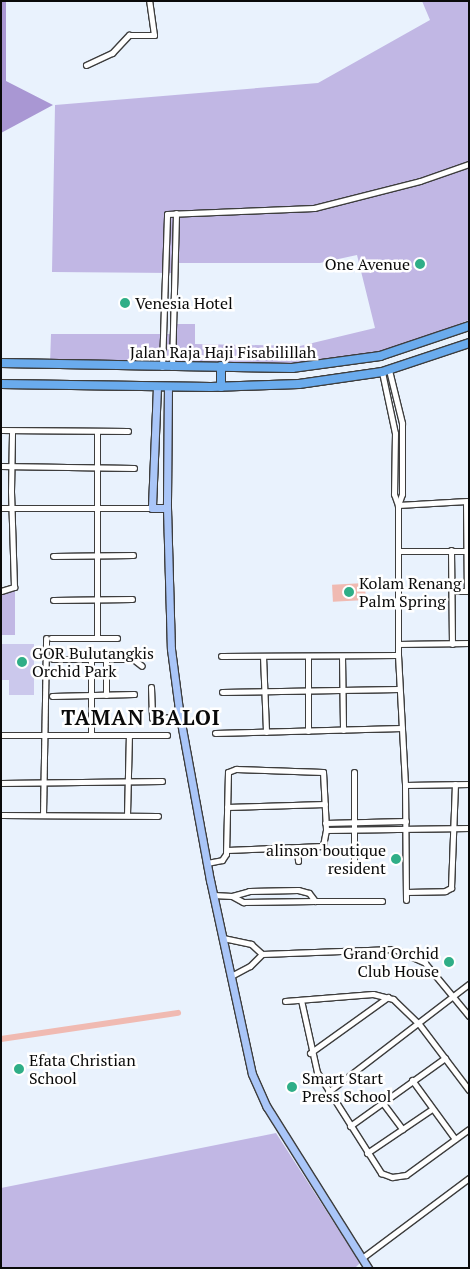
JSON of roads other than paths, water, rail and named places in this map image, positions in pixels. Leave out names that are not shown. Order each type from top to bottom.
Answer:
[{"type":"main road","name":"Jalan Raja Haji Fisabilillah","points":[[1,363],[292,368],[326,365],[380,356],[469,326]]},
{"type":"main road","name":"Jalan Raja Haji Fisabilillah","points":[[1,384],[221,387],[328,381],[386,371],[469,343]]},
{"type":"main road","points":[[326,365],[328,381]]},
{"type":"main road","points":[[221,366],[221,387]]},
{"type":"street","points":[[86,65],[112,53],[129,35],[154,35],[148,1]]},
{"type":"street","points":[[162,367],[166,216],[176,213],[314,208],[435,176],[469,164]]},
{"type":"street","points":[[172,366],[176,213]]},
{"type":"street","points":[[386,371],[402,423],[402,494],[398,505],[398,655],[405,785],[406,900]]},
{"type":"street","points":[[152,508],[157,386]]},
{"type":"street","points":[[168,386],[167,508],[169,623],[180,717],[213,895],[231,976],[258,1092],[368,1268]]},
{"type":"street","points":[[1,430],[128,431]]},
{"type":"street","points":[[1,591],[14,587],[12,431]]},
{"type":"street","points":[[97,431],[99,509],[96,599],[97,638]]},
{"type":"street","points":[[1,466],[134,468]]},
{"type":"street","points":[[398,505],[467,501],[468,591],[452,591]]},
{"type":"street","points":[[1,508],[167,508]]},
{"type":"street","points":[[451,550],[452,644]]},
{"type":"street","points":[[399,551],[468,551]]},
{"type":"street","points":[[53,556],[133,555]]},
{"type":"street","points":[[53,600],[132,599]]},
{"type":"street","points":[[43,815],[42,735],[49,638],[117,638]]},
{"type":"street","points":[[398,644],[469,644]]},
{"type":"street","points":[[221,656],[398,655]]},
{"type":"street","points":[[263,656],[266,732]]},
{"type":"street","points":[[308,656],[308,730]]},
{"type":"street","points":[[342,656],[343,730]]},
{"type":"street","points":[[53,659],[133,659],[142,666]]},
{"type":"street","points":[[91,659],[92,735]]},
{"type":"street","points":[[106,659],[106,695]]},
{"type":"street","points":[[151,687],[152,718],[180,717]]},
{"type":"street","points":[[222,692],[399,689]]},
{"type":"street","points":[[52,696],[134,694]]},
{"type":"street","points":[[216,733],[402,728]]},
{"type":"street","points":[[1,735],[166,735]]},
{"type":"street","points":[[127,816],[129,735]]},
{"type":"street","points":[[207,863],[222,860],[227,850],[228,772],[236,769],[320,769],[325,776],[326,830],[323,846],[297,849],[227,850]]},
{"type":"street","points":[[354,772],[354,864]]},
{"type":"street","points":[[1,783],[162,781]]},
{"type":"street","points":[[406,892],[450,890],[456,828],[455,784]]},
{"type":"street","points":[[405,785],[469,784]]},
{"type":"street","points":[[227,808],[325,804]]},
{"type":"street","points":[[1,815],[158,816]]},
{"type":"street","points":[[325,823],[406,821]]},
{"type":"street","points":[[326,830],[469,828]]},
{"type":"street","points":[[297,849],[298,861]]},
{"type":"street","points":[[232,896],[249,891],[298,890],[309,893],[315,901]]},
{"type":"street","points":[[213,895],[232,896],[248,902],[382,900]]},
{"type":"street","points":[[223,938],[251,944],[262,954]]},
{"type":"street","points":[[231,976],[250,966],[262,954],[394,949],[425,963],[469,1016]]},
{"type":"street","points":[[328,1092],[469,984]]},
{"type":"street","points":[[285,1001],[372,994],[388,997],[399,1002],[419,1024],[469,1090]]},
{"type":"street","points":[[310,1053],[388,997]]},
{"type":"street","points":[[301,1000],[310,1053],[328,1092],[381,1173],[397,1177],[406,1175],[469,1129]]},
{"type":"street","points":[[350,1126],[445,1058]]},
{"type":"street","points":[[412,1080],[456,1139]]},
{"type":"street","points":[[382,1102],[402,1129]]},
{"type":"street","points":[[367,1153],[432,1108]]},
{"type":"street","points":[[362,1258],[469,1178]]},
{"type":"waterway","points":[[1,1039],[178,1013]]},
{"type":"place","name":"One Avenue","points":[[420,264]]},
{"type":"place","name":"Venesia Hotel","points":[[125,303]]},
{"type":"place","name":"Kolam Renang Palm Spring","points":[[349,592]]},
{"type":"place","name":"GOR Bulutangkis Orchid Park","points":[[22,662]]},
{"type":"place","name":"alinson boutique resident","points":[[396,859]]},
{"type":"place","name":"Grand Orchid Club House","points":[[449,962]]},
{"type":"place","name":"Efata Christian School","points":[[19,1069]]},
{"type":"place","name":"Smart Start Press School","points":[[292,1087]]},
{"type":"district","name":"TAMAN BALOI","points":[[141,717]]}]
